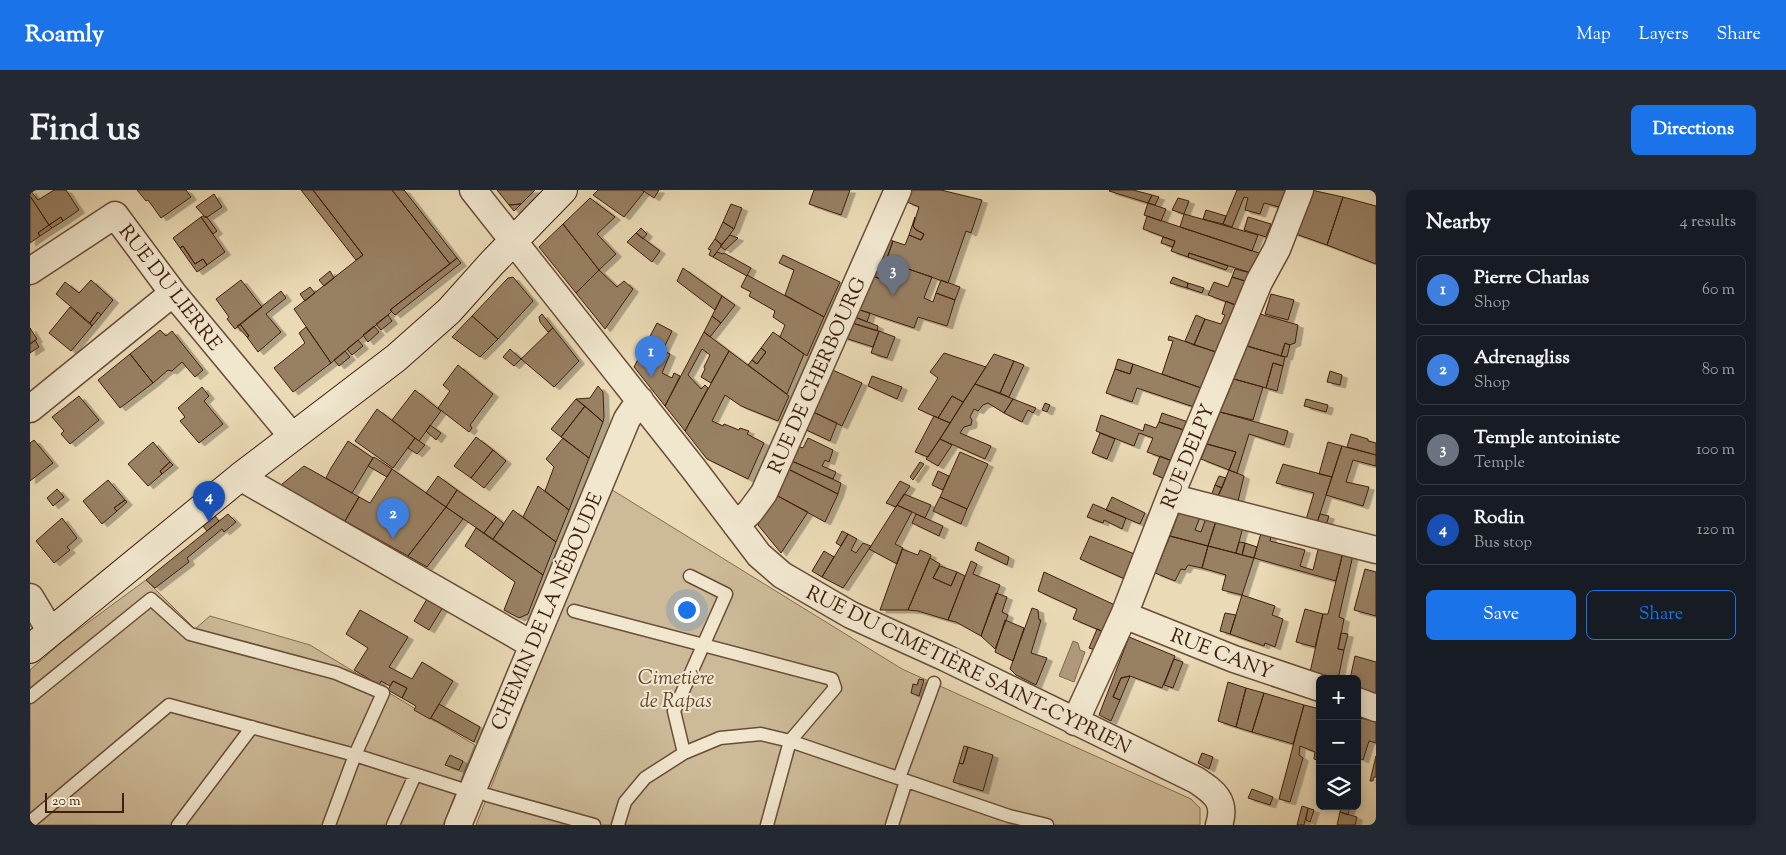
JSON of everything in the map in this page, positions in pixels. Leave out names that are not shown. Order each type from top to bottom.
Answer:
[{"type":"street","name":"RUE DU CIMETIÈRE SAINT-CYPRIEN","points":[[473,190],[640,400],[759,555],[782,575],[852,615],[946,658],[1196,780],[1211,790],[1221,804],[1219,825]]},
{"type":"street","points":[[30,650],[240,477],[396,358],[449,311],[563,190]]},
{"type":"street","name":"RUE DE CHERBOURG","points":[[736,525],[750,512],[764,493],[898,190]]},
{"type":"street","name":"RUE DELPY","points":[[1075,722],[1124,615],[1170,497],[1259,282],[1277,248],[1300,190]]},
{"type":"street","name":"RUE DU LIERRE","points":[[30,271],[115,215],[173,293],[292,436]]},
{"type":"street","points":[[30,409],[173,293]]},
{"type":"street","name":"CHEMIN DE LA NÉBOUDE","points":[[458,825],[627,419],[640,400]]},
{"type":"street","points":[[240,477],[532,645]]},
{"type":"street","points":[[1170,497],[1376,550]]},
{"type":"street","points":[[30,597],[51,632]]},
{"type":"street","name":"RUE CANY","points":[[1124,615],[1234,659],[1316,687]]},
{"type":"street","points":[[1361,702],[1376,708]]},
{"type":"lane","points":[[684,753],[674,711],[726,594],[690,576]]},
{"type":"lane","points":[[30,697],[151,599],[190,634],[336,673],[383,694],[355,755],[328,825]]},
{"type":"lane","points":[[574,611],[832,679],[835,688],[790,741],[767,825]]},
{"type":"lane","points":[[892,825],[903,780],[934,683]]},
{"type":"lane","points":[[30,822],[169,705],[355,755],[458,788]]},
{"type":"lane","points":[[178,825],[252,727]]},
{"type":"lane","points":[[618,825],[625,802],[645,778],[684,753],[720,738],[761,734],[790,741],[903,780],[1007,820],[1047,825]]},
{"type":"lane","points":[[393,825],[414,775]]},
{"type":"lane","points":[[487,795],[594,825]]},
{"type":"green space","name":"Cimetière de Rapas","points":[[609,488],[902,669],[1191,799],[1200,808],[1200,825],[476,825]]},
{"type":"green space","points":[[146,580],[195,629],[210,616],[310,645],[475,745],[443,825],[30,825],[30,670],[63,641]]},
{"type":"shaded area","points":[[1073,641],[1078,643],[1080,650],[1085,652],[1074,682],[1059,676]]},
{"type":"building","points":[[30,190],[38,200],[54,190],[66,190],[79,210],[63,221],[61,217],[49,225],[30,196]]},
{"type":"building","points":[[137,190],[186,190],[191,197],[161,218],[148,200],[146,201]]},
{"type":"building","points":[[301,190],[313,190],[363,255],[356,260]]},
{"type":"building","points":[[313,190],[392,190],[450,264],[390,310],[392,311],[388,315],[331,363],[294,309],[363,255]]},
{"type":"building","points":[[392,190],[404,190],[457,258],[450,264]]},
{"type":"building","points":[[497,190],[535,190],[521,204],[509,205]]},
{"type":"building","points":[[598,190],[642,190],[644,192],[624,217],[593,195]]},
{"type":"building","points":[[642,190],[659,190],[654,198]]},
{"type":"building","points":[[814,190],[850,190],[841,215],[809,204]]},
{"type":"building","points":[[911,190],[941,190],[982,200],[971,233],[966,231],[948,283],[886,261],[893,241],[905,245],[909,235],[921,240],[924,234],[913,226],[919,207],[907,202]]},
{"type":"building","points":[[1110,190],[1133,190],[1152,195],[1148,203]]},
{"type":"building","points":[[1237,190],[1286,190],[1279,207],[1264,203],[1260,214],[1245,210],[1248,198],[1244,197],[1232,227],[1223,224]]},
{"type":"building","points":[[1311,190],[1343,197],[1327,245],[1293,233]]},
{"type":"building","points":[[214,194],[222,207],[206,218],[196,207]]},
{"type":"building","points":[[1152,195],[1159,197],[1155,205],[1148,203]]},
{"type":"building","points":[[30,196],[49,225],[38,233],[40,236],[30,243]]},
{"type":"building","points":[[1343,197],[1376,206],[1376,264],[1327,245]]},
{"type":"building","points":[[590,198],[615,217],[597,234],[616,254],[599,270],[563,224]]},
{"type":"building","points":[[1178,198],[1189,201],[1184,214],[1172,210]]},
{"type":"building","points":[[1148,203],[1166,209],[1161,221],[1144,215]]},
{"type":"building","points":[[521,204],[514,211],[509,205]]},
{"type":"building","points":[[731,204],[742,208],[734,229],[723,222]]},
{"type":"building","points":[[1206,210],[1226,216],[1223,224],[1203,219]]},
{"type":"building","points":[[1184,214],[1258,235],[1252,251],[1180,227]]},
{"type":"building","points":[[1147,216],[1259,253],[1251,273],[1189,253],[1188,257],[1171,251],[1175,241],[1143,229]]},
{"type":"building","points":[[61,217],[63,221],[52,228],[49,225]]},
{"type":"building","points":[[201,217],[207,217],[217,231],[213,234]]},
{"type":"building","points":[[201,217],[225,252],[207,265],[203,259],[195,264],[183,246],[180,248],[173,238]]},
{"type":"building","points":[[915,217],[913,226],[924,234],[921,240],[909,235]]},
{"type":"building","points":[[1248,217],[1271,224],[1266,237],[1244,230]]},
{"type":"building","points":[[723,222],[734,229],[722,245],[715,239]]},
{"type":"building","points":[[563,224],[599,270],[576,293],[539,247]]},
{"type":"building","points":[[49,225],[52,228],[40,236],[38,233]]},
{"type":"building","points":[[641,228],[647,234],[643,239],[636,233]]},
{"type":"building","points":[[636,233],[660,251],[652,262],[627,242]]},
{"type":"building","points":[[730,235],[738,238],[725,250],[720,246]]},
{"type":"building","points":[[1163,237],[1175,241],[1173,247],[1161,243]]},
{"type":"building","points":[[886,238],[893,241],[886,261],[877,258]]},
{"type":"building","points":[[715,239],[722,245],[713,257],[709,255],[711,250],[708,249]]},
{"type":"building","points":[[183,246],[195,264],[203,259],[207,265],[197,272],[180,248]]},
{"type":"building","points":[[717,252],[724,253],[751,268],[747,276],[713,257]]},
{"type":"building","points":[[1189,253],[1228,266],[1226,270],[1188,257]]},
{"type":"building","points":[[783,255],[840,282],[824,317],[785,295],[794,270],[779,263]]},
{"type":"building","points":[[457,258],[461,263],[395,315],[390,310]]},
{"type":"building","points":[[877,258],[905,268],[897,285],[870,275]]},
{"type":"building","points":[[683,268],[722,296],[715,310],[677,281]]},
{"type":"building","points":[[905,268],[932,277],[924,298],[933,302],[936,293],[955,300],[947,326],[918,317],[914,328],[857,309],[870,275],[897,285]]},
{"type":"building","points":[[1235,269],[1251,273],[1248,282],[1232,277]]},
{"type":"building","points":[[599,270],[617,287],[624,281],[633,289],[605,329],[576,293]]},
{"type":"building","points":[[330,271],[334,278],[324,286],[319,280]]},
{"type":"building","points":[[747,275],[824,317],[807,356],[780,337],[785,325],[773,317],[775,311],[749,296],[751,292],[741,287]]},
{"type":"building","points":[[513,277],[533,301],[498,339],[472,316],[508,278]]},
{"type":"building","points":[[1173,277],[1188,283],[1187,288],[1170,283]]},
{"type":"building","points":[[1232,277],[1248,282],[1238,306],[1208,295],[1214,282],[1228,287]]},
{"type":"building","points":[[91,280],[113,300],[101,315],[98,312],[90,323],[56,294],[65,282],[79,293]]},
{"type":"building","points":[[241,280],[262,307],[235,329],[216,299]]},
{"type":"building","points":[[941,280],[960,287],[955,300],[936,293]]},
{"type":"building","points":[[1188,283],[1204,288],[1202,293],[1187,288]]},
{"type":"building","points":[[310,287],[315,293],[305,301],[300,294]]},
{"type":"building","points":[[281,291],[286,298],[266,314],[281,332],[258,352],[240,324]]},
{"type":"building","points":[[1271,294],[1294,300],[1288,320],[1265,314]]},
{"type":"building","points":[[722,296],[735,305],[721,323],[712,316]]},
{"type":"building","points":[[1226,301],[1238,306],[1219,353],[1194,345],[1205,319],[1221,324],[1225,315],[1222,314]]},
{"type":"building","points":[[70,307],[92,326],[71,351],[49,333]]},
{"type":"building","points":[[857,309],[870,313],[867,322],[855,317]]},
{"type":"building","points":[[98,312],[101,315],[92,326],[90,323]]},
{"type":"building","points":[[542,314],[553,328],[548,332],[540,322],[539,317]]},
{"type":"building","points":[[1260,314],[1298,325],[1295,343],[1289,345],[1285,343],[1281,356],[1247,346]]},
{"type":"building","points":[[388,315],[392,321],[381,330],[376,324]]},
{"type":"building","points":[[1196,315],[1205,319],[1194,345],[1185,341]]},
{"type":"building","points":[[472,316],[498,339],[480,357],[452,337]]},
{"type":"building","points":[[712,316],[721,323],[710,337],[704,332]]},
{"type":"building","points":[[855,317],[878,326],[877,331],[849,322]]},
{"type":"building","points":[[849,322],[879,331],[873,347],[842,337]]},
{"type":"building","points":[[657,323],[672,331],[663,350],[670,354],[662,373],[672,378],[674,373],[680,376],[665,406],[634,367]]},
{"type":"building","points":[[240,324],[249,336],[247,337],[237,326]]},
{"type":"building","points":[[374,326],[379,332],[368,342],[363,335]]},
{"type":"building","points":[[306,327],[331,363],[293,392],[274,368],[305,343],[299,333]]},
{"type":"building","points":[[30,328],[37,339],[30,344]]},
{"type":"building","points":[[553,328],[579,361],[554,387],[521,359]]},
{"type":"building","points":[[160,330],[166,336],[172,331],[203,370],[195,377],[182,362],[172,371],[168,370],[153,383],[130,354]]},
{"type":"building","points":[[879,331],[895,337],[887,358],[871,353]]},
{"type":"building","points":[[704,332],[729,351],[711,383],[701,377],[710,355],[702,349],[688,375],[701,389],[705,385],[708,388],[685,431],[665,406]]},
{"type":"building","points":[[773,332],[804,354],[787,394],[748,365],[752,360],[757,364],[766,352],[761,348]]},
{"type":"building","points":[[1169,336],[1219,353],[1204,389],[1162,374],[1173,341],[1168,340]]},
{"type":"building","points":[[35,340],[39,347],[30,353],[30,344]]},
{"type":"building","points":[[358,340],[363,346],[352,355],[347,349]]},
{"type":"building","points":[[1285,343],[1290,345],[1287,357],[1281,356]]},
{"type":"building","points":[[1247,346],[1285,357],[1283,366],[1273,363],[1266,388],[1234,379]]},
{"type":"building","points":[[761,348],[766,352],[757,364],[752,360]]},
{"type":"building","points":[[510,349],[521,359],[514,366],[503,357]]},
{"type":"building","points":[[345,351],[350,357],[339,366],[334,360]]},
{"type":"building","points":[[729,351],[789,396],[778,421],[741,406],[725,395],[712,421],[723,426],[724,424],[739,430],[740,428],[749,431],[747,434],[764,443],[748,479],[707,459],[685,431]]},
{"type":"building","points":[[944,353],[986,367],[963,402],[952,396],[938,418],[918,409],[938,378],[930,372]]},
{"type":"building","points":[[130,354],[153,383],[120,408],[98,380]]},
{"type":"building","points":[[994,354],[1014,361],[1000,393],[975,384]]},
{"type":"building","points":[[1118,359],[1133,364],[1130,374],[1115,369]]},
{"type":"building","points":[[1014,361],[1024,365],[1009,397],[1000,393]]},
{"type":"building","points":[[1273,363],[1283,366],[1277,391],[1266,388]]},
{"type":"building","points":[[1133,364],[1204,389],[1197,408],[1137,388],[1132,402],[1106,393],[1115,369],[1130,374]]},
{"type":"building","points":[[458,365],[493,394],[470,425],[472,428],[469,432],[438,408],[450,391],[443,385]]},
{"type":"building","points":[[828,368],[862,383],[842,426],[809,410]]},
{"type":"building","points":[[1330,371],[1342,375],[1340,385],[1327,382]]},
{"type":"building","points":[[872,376],[902,387],[897,399],[868,386]]},
{"type":"building","points":[[1234,379],[1263,387],[1253,420],[1220,412]]},
{"type":"building","points":[[975,384],[1013,399],[1004,413],[988,403],[983,405],[978,411],[974,409],[970,417],[972,420],[971,425],[964,427],[960,433],[991,446],[985,459],[940,439]]},
{"type":"building","points":[[598,386],[603,392],[603,422],[576,399],[590,398]]},
{"type":"building","points":[[202,387],[209,396],[204,401],[223,424],[199,443],[180,421],[185,417],[178,408]]},
{"type":"building","points":[[415,390],[441,411],[419,441],[392,420]]},
{"type":"building","points":[[79,396],[99,420],[70,444],[61,434],[64,431],[52,417]]},
{"type":"building","points":[[952,396],[963,402],[950,423],[938,418]]},
{"type":"building","points":[[576,399],[585,406],[561,437],[551,429]]},
{"type":"building","points":[[1013,399],[1036,408],[1033,413],[1028,410],[1022,422],[1004,413]]},
{"type":"building","points":[[1306,399],[1328,405],[1326,412],[1304,406]]},
{"type":"building","points":[[1045,403],[1050,405],[1047,412],[1042,410]]},
{"type":"building","points":[[585,406],[603,422],[589,458],[561,437]]},
{"type":"building","points":[[377,409],[415,438],[393,468],[355,441]]},
{"type":"building","points":[[809,410],[837,423],[830,441],[802,428]]},
{"type":"building","points":[[1220,412],[1288,431],[1284,445],[1249,434],[1237,473],[1229,470],[1236,452],[1207,444]]},
{"type":"building","points":[[1162,413],[1191,423],[1187,431],[1159,422]]},
{"type":"building","points":[[1101,415],[1143,431],[1145,424],[1156,428],[1159,422],[1187,431],[1175,462],[1147,452],[1153,438],[1139,433],[1134,446],[1096,431]]},
{"type":"building","points":[[934,416],[950,423],[928,457],[915,452]]},
{"type":"building","points":[[430,425],[441,433],[436,440],[426,431]]},
{"type":"building","points":[[1100,433],[1115,439],[1107,459],[1092,453]]},
{"type":"building","points":[[1351,434],[1376,443],[1376,455],[1347,447]]},
{"type":"building","points":[[476,437],[493,450],[471,478],[454,466]]},
{"type":"building","points":[[415,438],[425,445],[417,454],[408,448]]},
{"type":"building","points":[[563,438],[589,458],[569,510],[545,491],[554,467],[546,459]]},
{"type":"building","points":[[808,438],[833,450],[829,462],[825,460],[822,466],[836,472],[833,479],[787,459],[794,445],[803,448]]},
{"type":"building","points":[[940,439],[952,445],[938,466],[926,459]]},
{"type":"building","points":[[34,440],[53,463],[30,481],[30,443]]},
{"type":"building","points":[[348,441],[373,458],[352,493],[326,478]]},
{"type":"building","points":[[153,442],[170,462],[160,471],[162,474],[148,486],[128,464]]},
{"type":"building","points":[[1328,442],[1342,446],[1332,477],[1319,474]]},
{"type":"building","points":[[1207,444],[1236,452],[1229,470],[1201,459]]},
{"type":"building","points":[[1342,446],[1376,455],[1376,466],[1353,460],[1346,482],[1369,487],[1363,506],[1326,495]]},
{"type":"building","points":[[493,450],[506,461],[484,488],[471,478]]},
{"type":"building","points":[[960,452],[988,464],[967,509],[940,497]]},
{"type":"building","points":[[1160,456],[1175,462],[1168,480],[1153,474]]},
{"type":"building","points":[[374,457],[392,469],[387,477],[368,466]]},
{"type":"building","points":[[792,461],[841,483],[838,494],[788,469]]},
{"type":"building","points":[[170,462],[173,465],[162,474],[160,471]]},
{"type":"building","points":[[920,462],[924,464],[913,480],[910,477]]},
{"type":"building","points":[[1283,464],[1332,477],[1316,526],[1305,523],[1314,493],[1276,483]]},
{"type":"building","points":[[304,466],[359,497],[345,521],[281,485]]},
{"type":"building","points":[[392,469],[446,507],[408,556],[345,521],[359,497],[370,503]]},
{"type":"building","points":[[788,469],[838,494],[825,522],[776,495]]},
{"type":"building","points":[[1229,470],[1244,476],[1238,501],[1218,496]]},
{"type":"building","points":[[938,471],[949,476],[943,490],[932,485]]},
{"type":"building","points":[[438,476],[457,490],[446,507],[426,493]]},
{"type":"building","points":[[1219,476],[1226,478],[1222,488],[1215,485]]},
{"type":"building","points":[[108,480],[125,500],[114,508],[117,511],[102,524],[83,501]]},
{"type":"building","points":[[900,481],[910,486],[896,507],[886,503]]},
{"type":"building","points":[[1215,485],[1222,488],[1216,500],[1210,499]]},
{"type":"building","points":[[538,486],[569,510],[556,542],[523,517]]},
{"type":"building","points":[[57,489],[64,497],[53,506],[47,498]]},
{"type":"building","points":[[457,490],[496,517],[484,533],[446,507]]},
{"type":"building","points":[[772,493],[808,512],[781,553],[758,525]]},
{"type":"building","points":[[904,494],[931,505],[925,518],[897,505]]},
{"type":"building","points":[[940,497],[967,509],[961,524],[933,511]]},
{"type":"building","points":[[1112,497],[1145,513],[1140,524],[1106,510]]},
{"type":"building","points":[[125,500],[127,502],[117,511],[114,508]]},
{"type":"building","points":[[1093,504],[1126,518],[1122,529],[1104,520],[1103,523],[1087,517]]},
{"type":"building","points":[[897,505],[912,512],[895,544],[903,548],[897,564],[869,549]]},
{"type":"building","points":[[446,507],[463,519],[427,567],[408,556]]},
{"type":"building","points":[[513,510],[556,542],[543,575],[493,539]]},
{"type":"building","points":[[1179,512],[1200,517],[1195,530],[1201,532],[1206,518],[1216,521],[1208,546],[1170,536]]},
{"type":"building","points":[[228,514],[236,522],[224,532],[222,529],[187,558],[189,562],[155,588],[146,580]]},
{"type":"building","points":[[916,514],[943,526],[939,536],[912,523]]},
{"type":"building","points":[[1320,514],[1329,516],[1325,528],[1316,526]]},
{"type":"building","points":[[215,516],[219,521],[207,531],[203,526]]},
{"type":"building","points":[[496,517],[504,524],[493,539],[484,533]]},
{"type":"building","points":[[62,518],[77,538],[67,547],[70,550],[54,563],[36,541]]},
{"type":"building","points":[[1216,521],[1243,527],[1236,553],[1208,546]]},
{"type":"building","points":[[476,528],[543,575],[528,614],[519,618],[504,610],[515,582],[465,546]]},
{"type":"building","points":[[842,531],[848,534],[841,546],[836,543]]},
{"type":"building","points":[[1261,533],[1271,536],[1270,541],[1305,550],[1300,566],[1313,570],[1319,546],[1343,552],[1336,581],[1254,558]]},
{"type":"building","points":[[848,534],[857,539],[851,550],[856,553],[863,543],[871,546],[843,588],[822,577]]},
{"type":"building","points":[[1090,536],[1137,555],[1127,580],[1080,559]]},
{"type":"building","points":[[1170,536],[1208,546],[1202,568],[1188,565],[1185,570],[1181,569],[1175,581],[1155,573]]},
{"type":"building","points":[[978,542],[1009,557],[1007,565],[975,550]]},
{"type":"building","points":[[1239,542],[1245,543],[1242,555],[1236,553]]},
{"type":"building","points":[[1245,543],[1257,547],[1254,558],[1242,555]]},
{"type":"building","points":[[1208,546],[1254,558],[1242,595],[1222,590],[1226,575],[1202,568]]},
{"type":"building","points":[[902,549],[918,555],[920,550],[931,555],[908,610],[880,610]]},
{"type":"building","points":[[824,551],[834,557],[822,577],[812,571]]},
{"type":"building","points":[[1343,552],[1353,555],[1339,617],[1344,619],[1338,649],[1344,650],[1339,675],[1316,675],[1316,677],[1309,677],[1323,614],[1328,614]]},
{"type":"building","points":[[930,558],[940,564],[933,578],[951,586],[957,572],[965,576],[948,620],[908,610]]},
{"type":"building","points":[[971,561],[977,564],[973,574],[1000,585],[981,636],[956,622],[948,620]]},
{"type":"building","points":[[940,566],[957,572],[951,586],[933,578]]},
{"type":"building","points":[[1365,569],[1376,572],[1376,616],[1354,610]]},
{"type":"building","points":[[1044,572],[1117,606],[1106,633],[1073,619],[1077,609],[1038,591]]},
{"type":"building","points":[[996,593],[1007,597],[1002,612],[1008,615],[995,649],[981,636]]},
{"type":"building","points":[[1242,595],[1275,606],[1272,615],[1283,619],[1275,647],[1265,643],[1264,646],[1230,634]]},
{"type":"building","points":[[427,599],[443,607],[429,630],[414,621]]},
{"type":"building","points":[[1032,608],[1038,610],[1039,620],[1041,620],[1031,653],[1047,658],[1036,685],[1016,675],[1010,669]]},
{"type":"building","points":[[1305,609],[1323,614],[1315,647],[1296,642]]},
{"type":"building","points":[[360,610],[408,637],[389,667],[412,679],[422,662],[453,681],[430,719],[414,710],[416,706],[402,698],[407,688],[393,681],[390,686],[381,681],[379,685],[354,670],[368,648],[346,634]]},
{"type":"building","points":[[1225,613],[1236,615],[1230,634],[1220,631]]},
{"type":"building","points":[[1005,620],[1024,628],[1013,661],[995,652]]},
{"type":"building","points":[[1097,629],[1106,633],[1098,651],[1089,648]]},
{"type":"building","points":[[1341,633],[1348,634],[1344,650],[1338,649]]},
{"type":"building","points":[[1129,637],[1175,656],[1162,688],[1130,676],[1121,678],[1113,697],[1120,700],[1111,721],[1099,715]]},
{"type":"building","points":[[1355,656],[1376,662],[1376,701],[1361,695],[1361,675],[1351,675]]},
{"type":"building","points":[[1174,659],[1183,662],[1173,688],[1164,685]]},
{"type":"building","points":[[1130,676],[1120,700],[1113,697],[1121,678]]},
{"type":"building","points":[[919,679],[924,680],[919,696],[911,693],[913,684],[917,685]]},
{"type":"building","points":[[393,681],[407,688],[402,698],[388,690]]},
{"type":"building","points":[[1228,682],[1246,688],[1236,727],[1218,721]]},
{"type":"building","points":[[1246,688],[1264,693],[1252,732],[1236,727]]},
{"type":"building","points":[[1264,693],[1304,705],[1293,744],[1252,732]]},
{"type":"building","points":[[439,704],[480,727],[474,742],[431,718]]},
{"type":"building","points":[[1304,705],[1316,708],[1316,760],[1314,759],[1315,752],[1300,746],[1299,755],[1303,758],[1290,802],[1279,799]]},
{"type":"building","points":[[1361,718],[1376,722],[1376,743],[1369,741],[1363,760],[1361,759]]},
{"type":"building","points":[[964,746],[968,747],[963,764],[959,763]]},
{"type":"building","points":[[968,747],[993,755],[983,791],[953,782],[959,763],[963,764]]},
{"type":"building","points":[[1202,753],[1213,757],[1209,769],[1198,763]]},
{"type":"building","points":[[450,755],[463,761],[459,770],[445,765]]},
{"type":"building","points":[[1376,756],[1376,777],[1374,777],[1373,781],[1370,781]]},
{"type":"building","points":[[1252,789],[1273,797],[1270,805],[1248,798]]},
{"type":"building","points":[[1302,806],[1308,808],[1304,825],[1297,825]]},
{"type":"building","points":[[1308,808],[1314,810],[1310,822],[1306,820]]},
{"type":"building","points":[[1340,810],[1349,810],[1348,815],[1340,812]]},
{"type":"building","points":[[1340,812],[1357,817],[1355,825],[1337,825]]},
{"type":"place","name":"Temple antoiniste","points":[[893,296]]},
{"type":"place","name":"Pierre Charlas","points":[[651,377]]},
{"type":"place","name":"Rodin","points":[[209,522]]},
{"type":"place","name":"Adrenagliss","points":[[393,539]]}]
